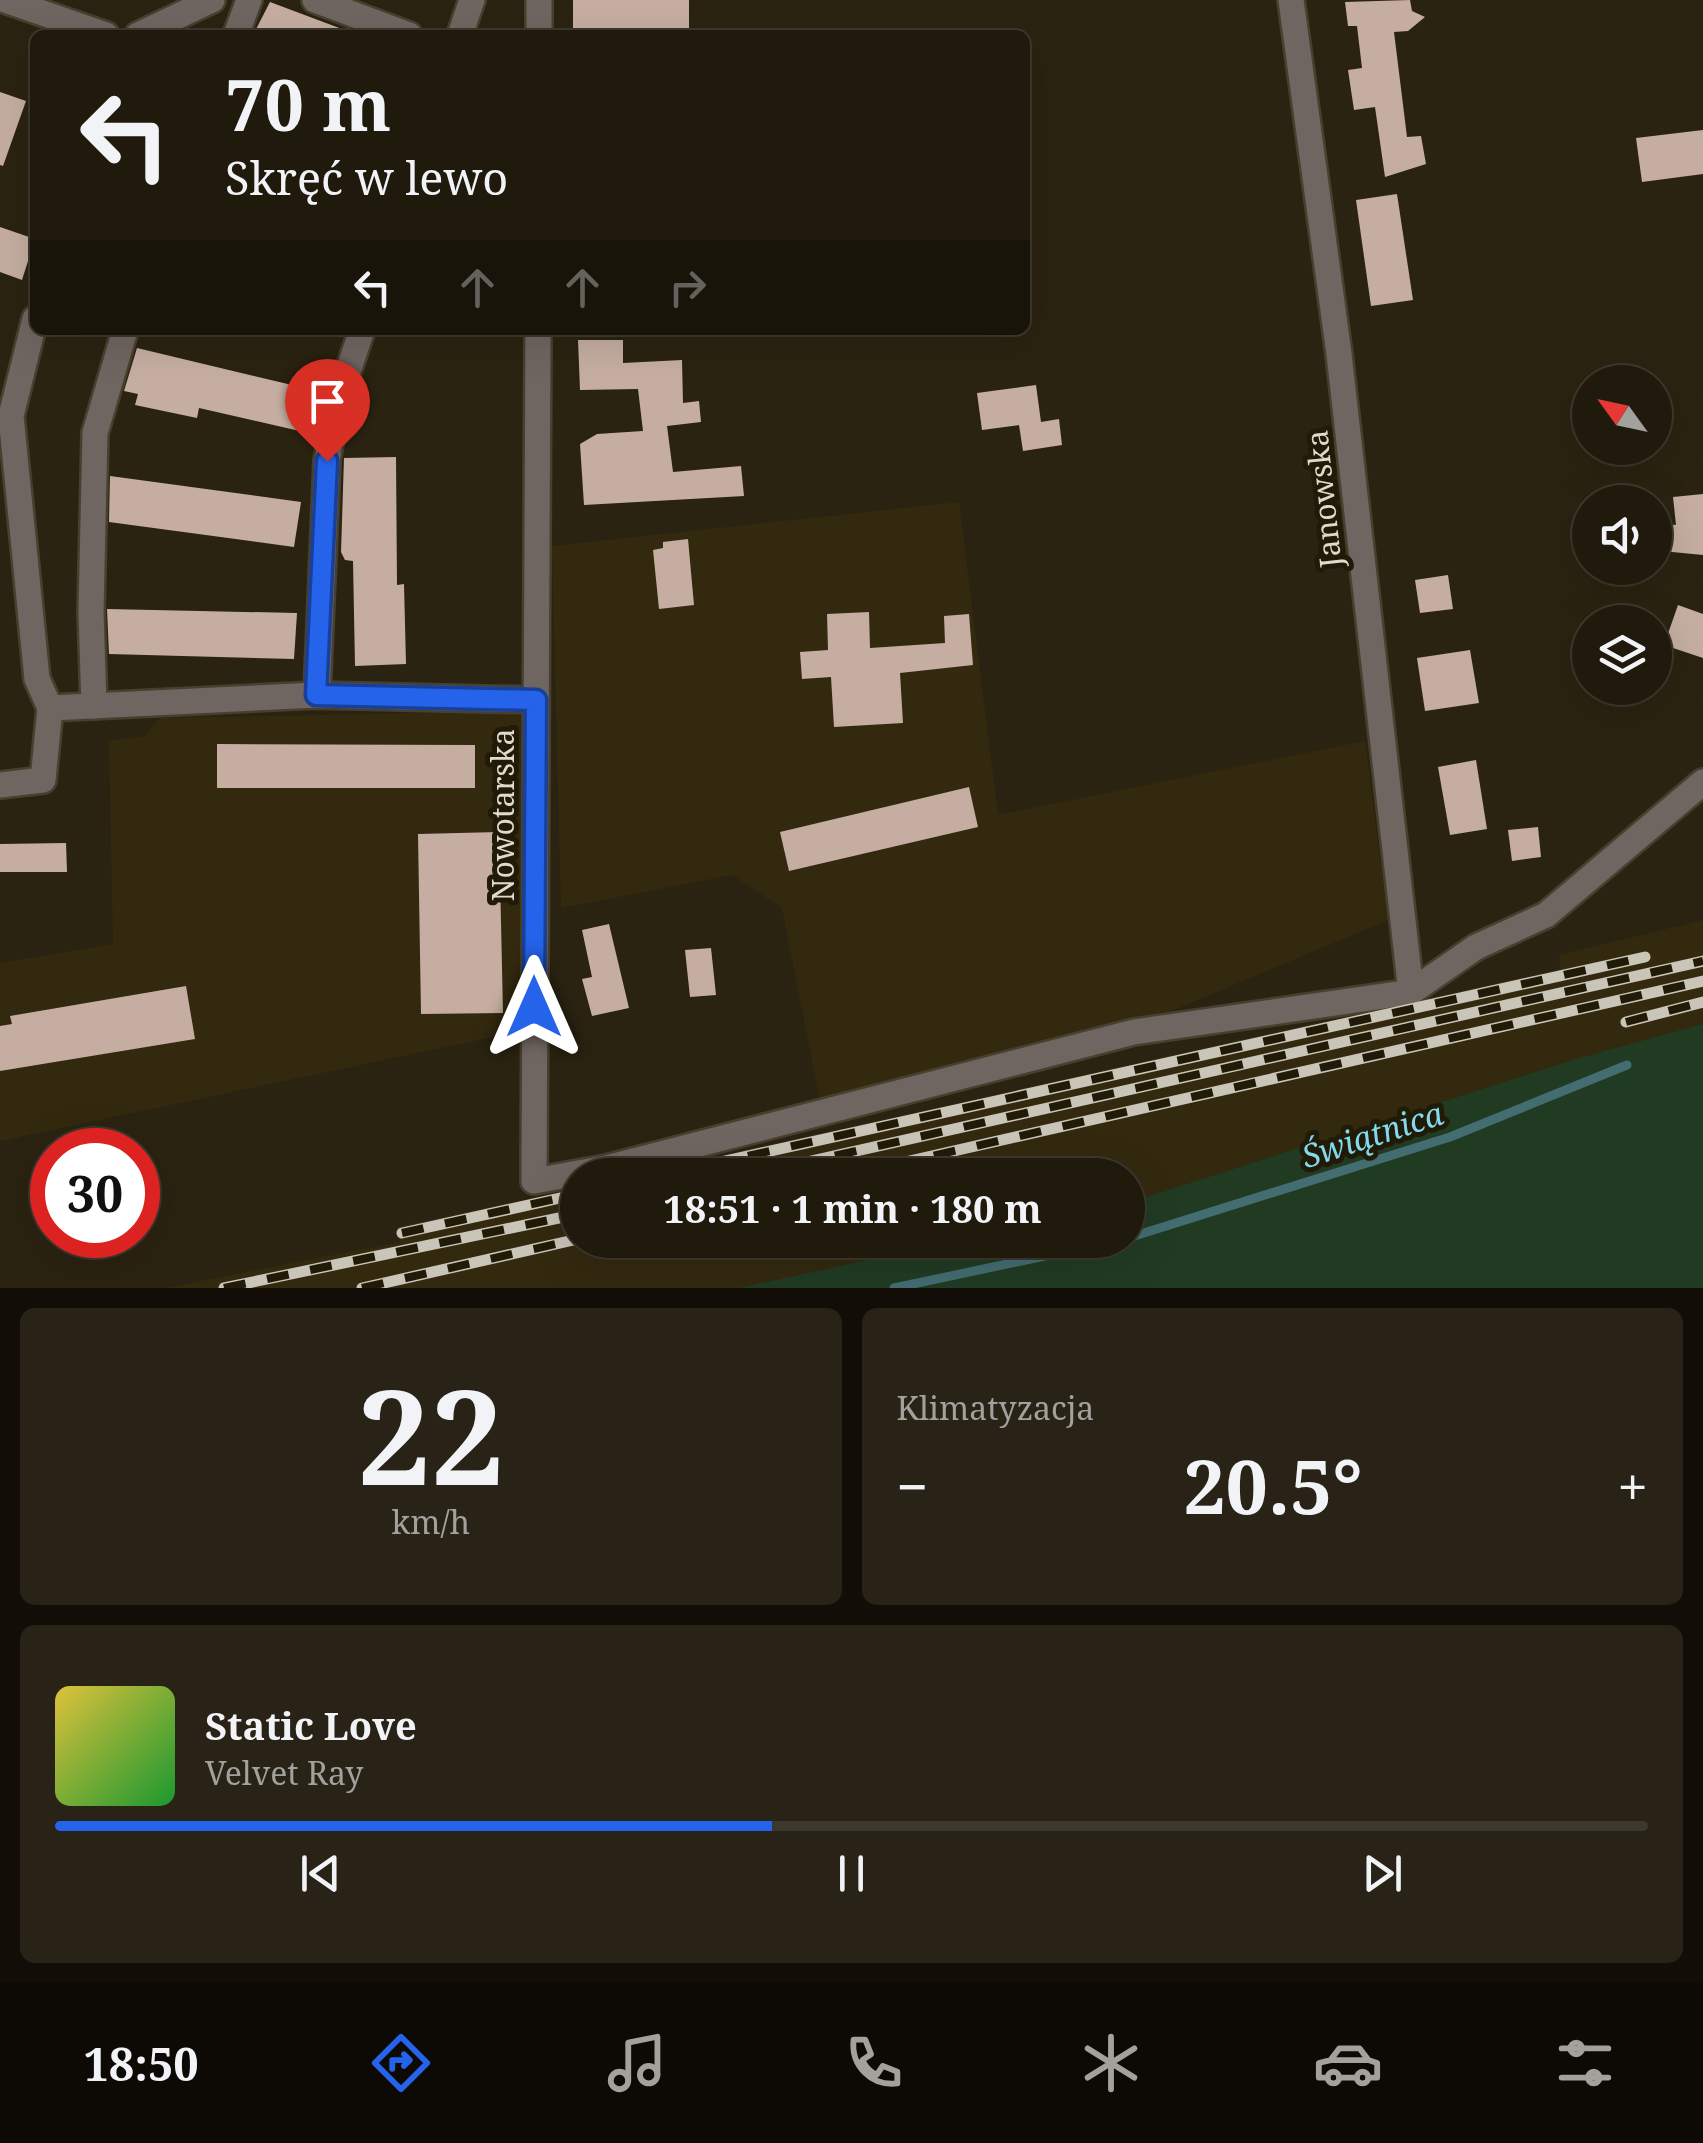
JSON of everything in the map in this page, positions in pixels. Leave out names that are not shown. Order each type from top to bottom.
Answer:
[{"type":"street","points":[[5,0],[92,30]]},
{"type":"street","points":[[149,30],[212,0]]},
{"type":"street","points":[[238,30],[249,0]]},
{"type":"street","points":[[315,0],[396,30]]},
{"type":"street","points":[[462,30],[472,0]]},
{"type":"street","points":[[539,0],[539,30]]},
{"type":"street","name":"Janowska","points":[[1291,0],[1339,354],[1412,992]]},
{"type":"street","points":[[0,785],[43,780],[50,708],[36,679],[11,416],[31,335]]},
{"type":"street","points":[[94,706],[91,612],[96,433],[124,335]]},
{"type":"street","points":[[316,695],[327,461],[337,404],[360,335]]},
{"type":"street","name":"Nowotarska","points":[[538,335],[534,1181],[606,1168],[1134,1032],[1412,992]]},
{"type":"street","points":[[50,708],[316,695],[536,700]]},
{"type":"street","points":[[1412,992],[1476,947],[1546,915],[1703,782]]},
{"type":"shaded area","points":[[959,502],[998,815],[1365,741],[1388,920],[1122,1032],[821,1106],[782,908],[732,875],[561,908],[552,546]]},
{"type":"shaded area","points":[[525,711],[526,1030],[62,1128],[30,1128],[30,1135],[0,1141],[0,963],[113,944],[109,741],[145,736],[159,718]]},
{"type":"shaded area","points":[[1703,920],[1703,1032],[1145,1202],[1145,1158],[710,1158],[1560,969],[1559,955]]},
{"type":"shaded area","points":[[560,1192],[560,1258],[893,1258],[762,1288],[165,1288],[400,1242],[397,1227]]},
{"type":"green space","points":[[1703,1024],[1703,1288],[739,1288],[876,1258],[1145,1258],[1145,1198],[1576,1059]]},
{"type":"building","points":[[573,0],[689,0],[689,30],[573,30]]},
{"type":"building","points":[[1410,0],[1412,11],[1425,17],[1408,31],[1394,32],[1407,137],[1421,136],[1426,164],[1385,177],[1375,107],[1354,110],[1348,70],[1362,68],[1357,26],[1348,26],[1345,2]]},
{"type":"building","points":[[270,2],[345,30],[256,30]]},
{"type":"building","points":[[0,92],[26,101],[3,166],[0,165]]},
{"type":"building","points":[[1703,130],[1703,174],[1642,182],[1636,138]]},
{"type":"building","points":[[1397,194],[1413,300],[1371,306],[1356,200]]},
{"type":"building","points":[[0,227],[30,237],[30,255],[22,280],[0,272]]},
{"type":"building","points":[[578,340],[623,340],[623,363],[682,360],[683,403],[699,401],[701,422],[667,426],[673,472],[741,466],[744,496],[584,505],[580,444],[597,434],[643,431],[638,389],[580,390]]},
{"type":"building","points":[[137,348],[313,390],[304,432],[199,408],[197,418],[135,405],[138,394],[124,391]]},
{"type":"building","points":[[1036,385],[1041,422],[1059,419],[1062,445],[1023,451],[1019,425],[982,430],[977,393]]},
{"type":"building","points":[[396,457],[397,585],[404,584],[406,664],[355,666],[353,561],[345,560],[341,552],[344,458]]},
{"type":"building","points":[[110,476],[301,502],[294,547],[109,522]]},
{"type":"building","points":[[1703,494],[1703,555],[1672,552],[1672,525],[1676,525],[1673,497]]},
{"type":"building","points":[[688,539],[694,605],[659,609],[653,550],[663,548],[663,542]]},
{"type":"building","points":[[1448,575],[1453,609],[1420,613],[1415,580]]},
{"type":"building","points":[[1678,605],[1703,614],[1703,658],[1672,648],[1672,622]]},
{"type":"building","points":[[107,609],[297,613],[294,659],[109,654]]},
{"type":"building","points":[[869,612],[870,648],[945,643],[944,616],[969,614],[973,665],[900,673],[903,723],[834,727],[831,677],[802,679],[800,652],[828,650],[827,614]]},
{"type":"building","points":[[1470,650],[1479,703],[1425,711],[1417,658]]},
{"type":"building","points":[[217,744],[475,745],[475,788],[217,788]]},
{"type":"building","points":[[1476,760],[1487,829],[1450,835],[1438,767]]},
{"type":"building","points":[[969,787],[978,827],[789,871],[780,832]]},
{"type":"building","points":[[1538,827],[1541,857],[1512,861],[1508,830]]},
{"type":"building","points":[[499,832],[503,1013],[421,1014],[418,834]]},
{"type":"building","points":[[66,843],[67,872],[0,872],[0,844]]},
{"type":"building","points":[[609,924],[629,1008],[592,1016],[582,979],[592,977],[582,930]]},
{"type":"building","points":[[711,948],[716,995],[690,997],[685,950]]},
{"type":"building","points":[[186,986],[195,1039],[0,1071],[0,1026],[12,1024],[10,1016]]},
{"type":"waterway","name":"Świątnica","points":[[1145,1233],[1450,1137],[1627,1065]]},
{"type":"waterway","name":"Świątnica","points":[[894,1288],[1035,1258]]},
{"type":"railway","points":[[739,1158],[1645,957]]},
{"type":"railway","points":[[825,1158],[1703,961]]},
{"type":"railway","points":[[923,1158],[1703,981]]},
{"type":"railway","points":[[1626,1022],[1703,1002]]},
{"type":"railway","points":[[402,1233],[560,1198]]},
{"type":"railway","points":[[224,1288],[560,1218]]},
{"type":"railway","points":[[362,1288],[560,1243]]},
{"type":"route","points":[[327,461],[316,695],[536,700],[534,1007]]}]
